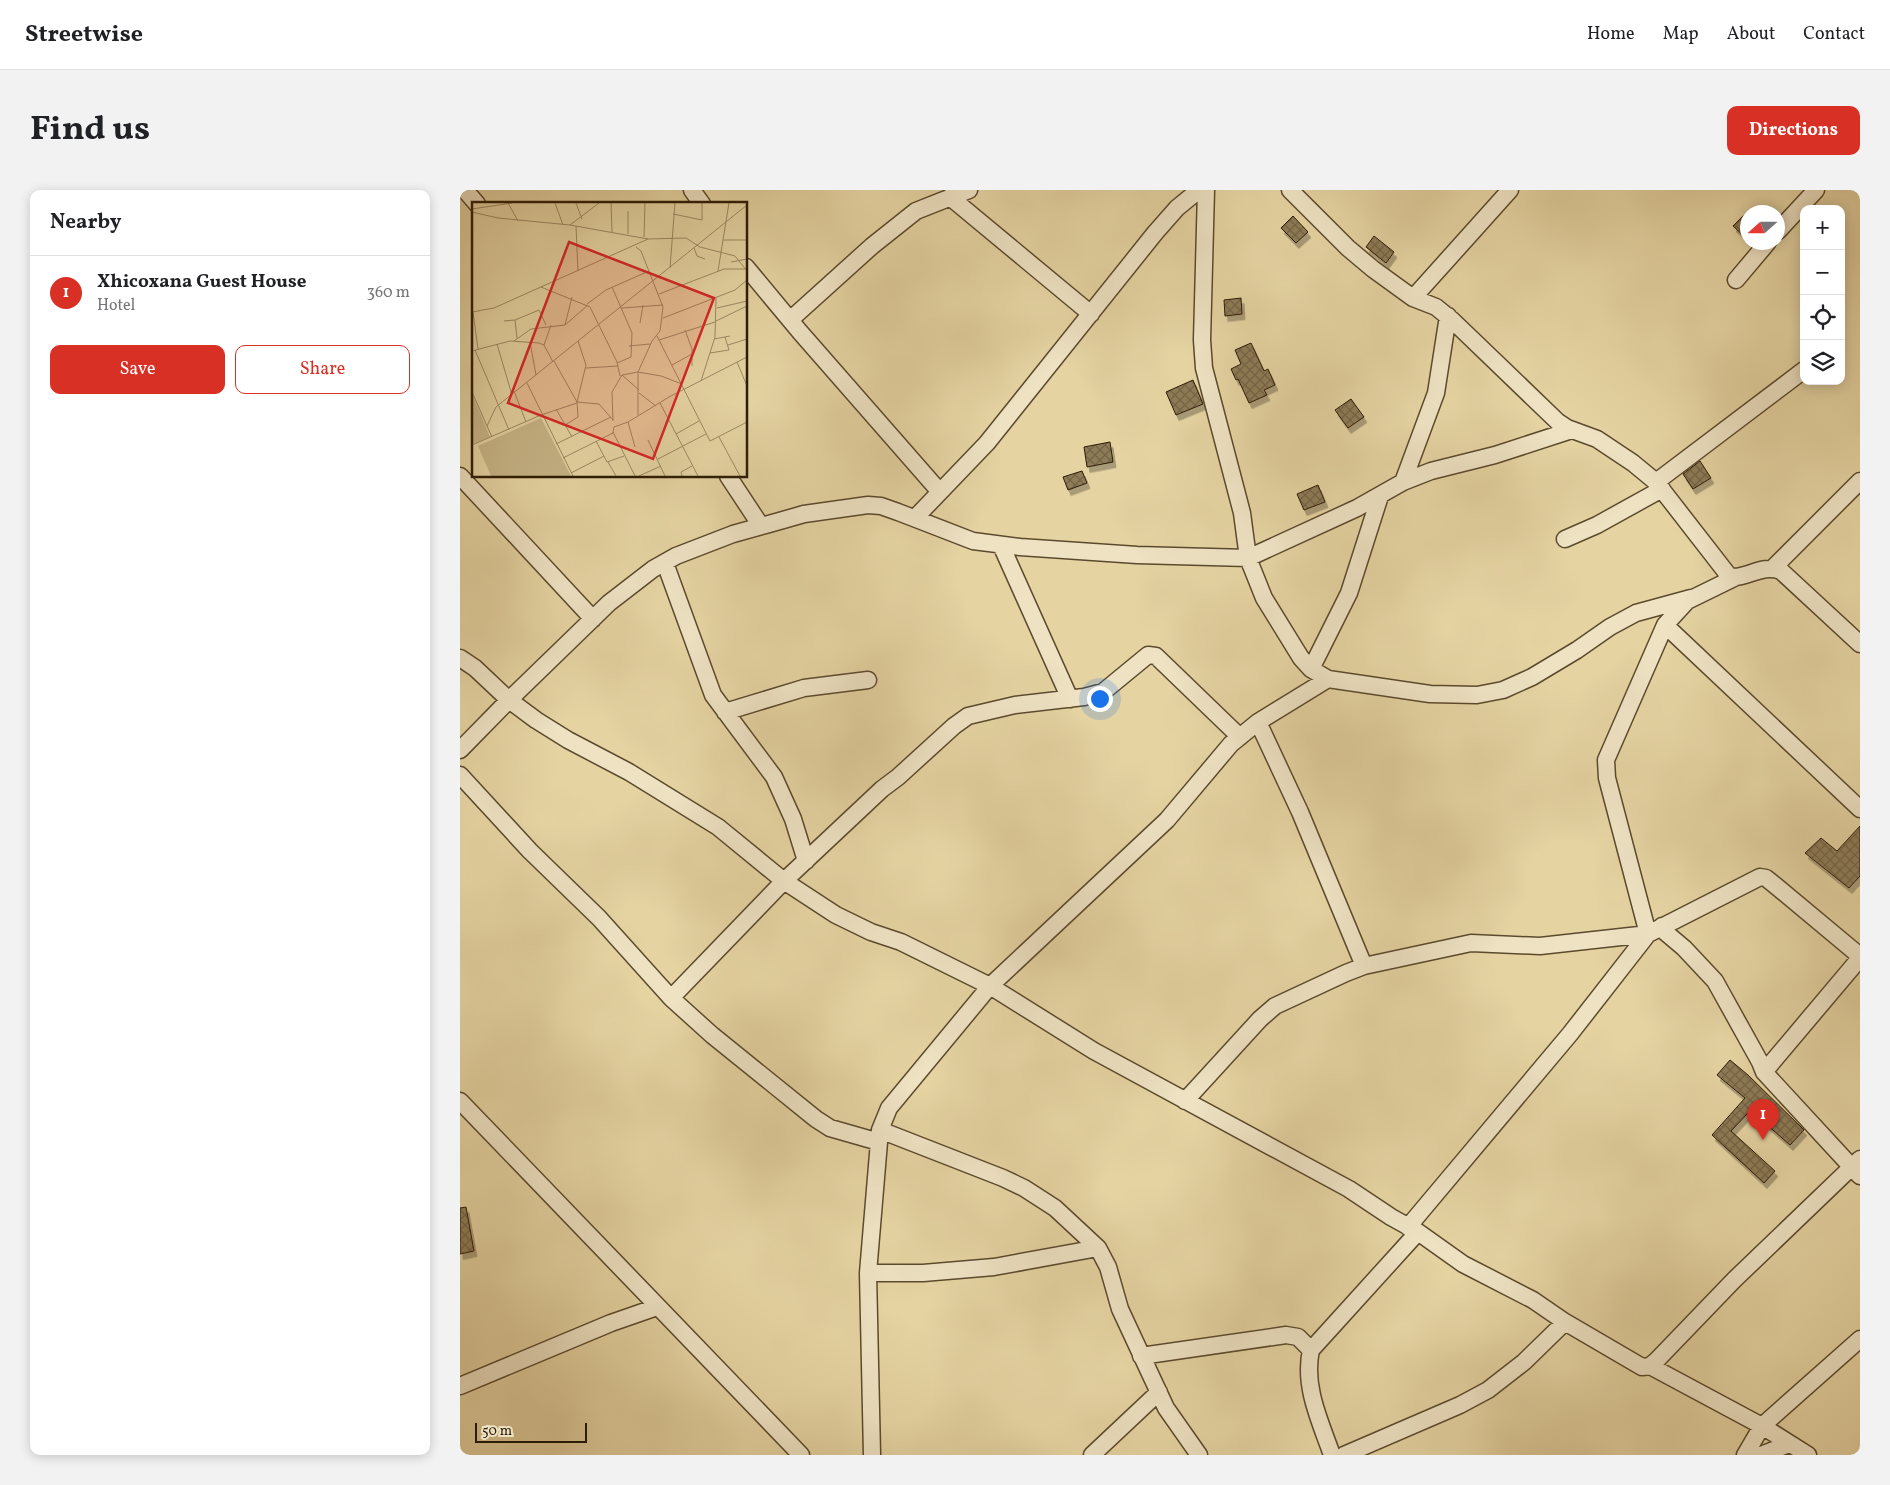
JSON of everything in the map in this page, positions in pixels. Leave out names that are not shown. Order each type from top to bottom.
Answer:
[{"type":"street","points":[[465,190],[475,202]]},
{"type":"street","points":[[692,190],[701,202]]},
{"type":"street","points":[[790,320],[872,246],[916,211],[969,190]]},
{"type":"street","points":[[915,518],[987,443],[1156,233],[1177,208],[1199,190]]},
{"type":"street","points":[[1206,190],[1202,340],[1204,368],[1242,513],[1248,558],[1264,598],[1301,658],[1311,669],[1328,679],[1430,694],[1477,695],[1503,690],[1532,677],[1577,650],[1610,627],[1636,613],[1691,598],[1734,578],[1773,568],[1781,571],[1860,644]]},
{"type":"street","points":[[1290,190],[1348,248],[1413,298],[1436,307],[1448,316],[1558,422],[1572,430],[1597,439],[1633,463],[1659,486],[1724,572],[1734,578]]},
{"type":"street","points":[[1413,298],[1510,190]]},
{"type":"street","points":[[1785,223],[1816,190]]},
{"type":"street","points":[[950,197],[1091,314]]},
{"type":"street","points":[[1736,280],[1761,250]]},
{"type":"street","points":[[748,269],[940,492]]},
{"type":"street","points":[[1403,482],[1436,393],[1448,316]]},
{"type":"street","points":[[1565,540],[1597,525],[1659,486],[1800,373]]},
{"type":"street","points":[[460,750],[609,603],[653,569],[676,556],[761,526],[804,514],[868,505],[881,506],[973,541],[1001,545],[1137,555],[1248,558],[1431,470],[1495,455],[1572,430]]},
{"type":"street","points":[[460,476],[593,619]]},
{"type":"street","points":[[729,478],[761,526]]},
{"type":"street","points":[[1773,568],[1860,481]]},
{"type":"street","points":[[1311,669],[1349,593],[1380,496]]},
{"type":"street","points":[[1001,545],[1070,699]]},
{"type":"street","points":[[665,562],[709,687],[725,712],[774,777],[793,819],[806,860]]},
{"type":"street","points":[[1650,1366],[1734,1280],[1857,1168],[1764,1072],[1715,981],[1655,930],[1607,778],[1606,760],[1665,626],[1691,598]]},
{"type":"street","points":[[1665,626],[1860,809]]},
{"type":"street","points":[[671,998],[784,880],[882,789],[968,716],[1015,706],[1070,699],[1103,692],[1148,655],[1156,656],[1240,737]]},
{"type":"street","points":[[460,658],[475,668],[509,700],[536,720],[568,740],[629,772],[718,828],[784,880],[836,915],[871,932],[901,942],[990,986],[1094,1051],[1349,1189],[1463,1264],[1533,1300],[1565,1322],[1642,1367],[1650,1366],[1762,1426],[1808,1455]]},
{"type":"street","points":[[871,1454],[868,1273],[879,1136],[889,1108],[990,986],[1167,820],[1232,744],[1258,722],[1328,679]]},
{"type":"street","points":[[725,712],[804,688],[868,680]]},
{"type":"street","points":[[1258,722],[1300,812],[1364,966]]},
{"type":"street","points":[[460,775],[530,851],[598,918],[671,998],[712,1035],[816,1119],[830,1128],[879,1136],[1003,1178],[1024,1188],[1055,1208],[1098,1248],[1108,1267],[1120,1309],[1166,1408],[1199,1455]]},
{"type":"street","points":[[1185,1101],[1260,1019],[1275,1006],[1333,978],[1364,966],[1471,943],[1540,946],[1655,930],[1755,879],[1766,878],[1860,957],[1764,1072]]},
{"type":"street","points":[[1332,1455],[1311,1393],[1309,1372],[1311,1350],[1413,1230],[1655,930]]},
{"type":"street","points":[[460,1101],[801,1455]]},
{"type":"street","points":[[868,1273],[923,1273],[994,1267],[1098,1248]]},
{"type":"street","points":[[460,1386],[612,1323],[657,1307]]},
{"type":"street","points":[[1344,1455],[1460,1405],[1488,1390],[1524,1362],[1565,1322]]},
{"type":"street","points":[[1142,1356],[1286,1335],[1298,1337],[1311,1350]]},
{"type":"street","points":[[1745,1455],[1762,1426],[1860,1339]]},
{"type":"street","points":[[1092,1455],[1159,1392]]},
{"type":"street","points":[[1761,1455],[1790,1444]]},
{"type":"building","points":[[1293,216],[1308,232],[1296,243],[1281,228]]},
{"type":"building","points":[[1740,219],[1740,233],[1733,226]]},
{"type":"building","points":[[1374,236],[1394,252],[1386,263],[1366,247]]},
{"type":"building","points":[[1241,298],[1242,314],[1225,316],[1224,300]]},
{"type":"building","points":[[1251,343],[1264,371],[1268,369],[1275,385],[1264,390],[1267,395],[1249,403],[1238,379],[1236,380],[1231,369],[1241,364],[1235,350]]},
{"type":"building","points":[[1193,380],[1203,404],[1176,415],[1166,392]]},
{"type":"building","points":[[1351,399],[1364,417],[1348,428],[1335,410]]},
{"type":"building","points":[[1110,442],[1113,462],[1087,467],[1084,447]]},
{"type":"building","points":[[1700,461],[1711,478],[1693,489],[1683,474]]},
{"type":"building","points":[[1082,471],[1087,483],[1068,490],[1063,477]]},
{"type":"building","points":[[1318,485],[1325,502],[1304,510],[1297,494]]},
{"type":"building","points":[[1860,826],[1860,876],[1849,888],[1805,853],[1821,838],[1837,851]]},
{"type":"building","points":[[1730,1060],[1804,1130],[1790,1145],[1757,1116],[1756,1118],[1749,1112],[1731,1131],[1775,1171],[1764,1183],[1712,1135],[1745,1098],[1717,1075]]},
{"type":"building","points":[[466,1207],[474,1251],[460,1254],[460,1208]]},
{"type":"place","name":"Xhicoxana Guest House","points":[[1763,1140]]}]
